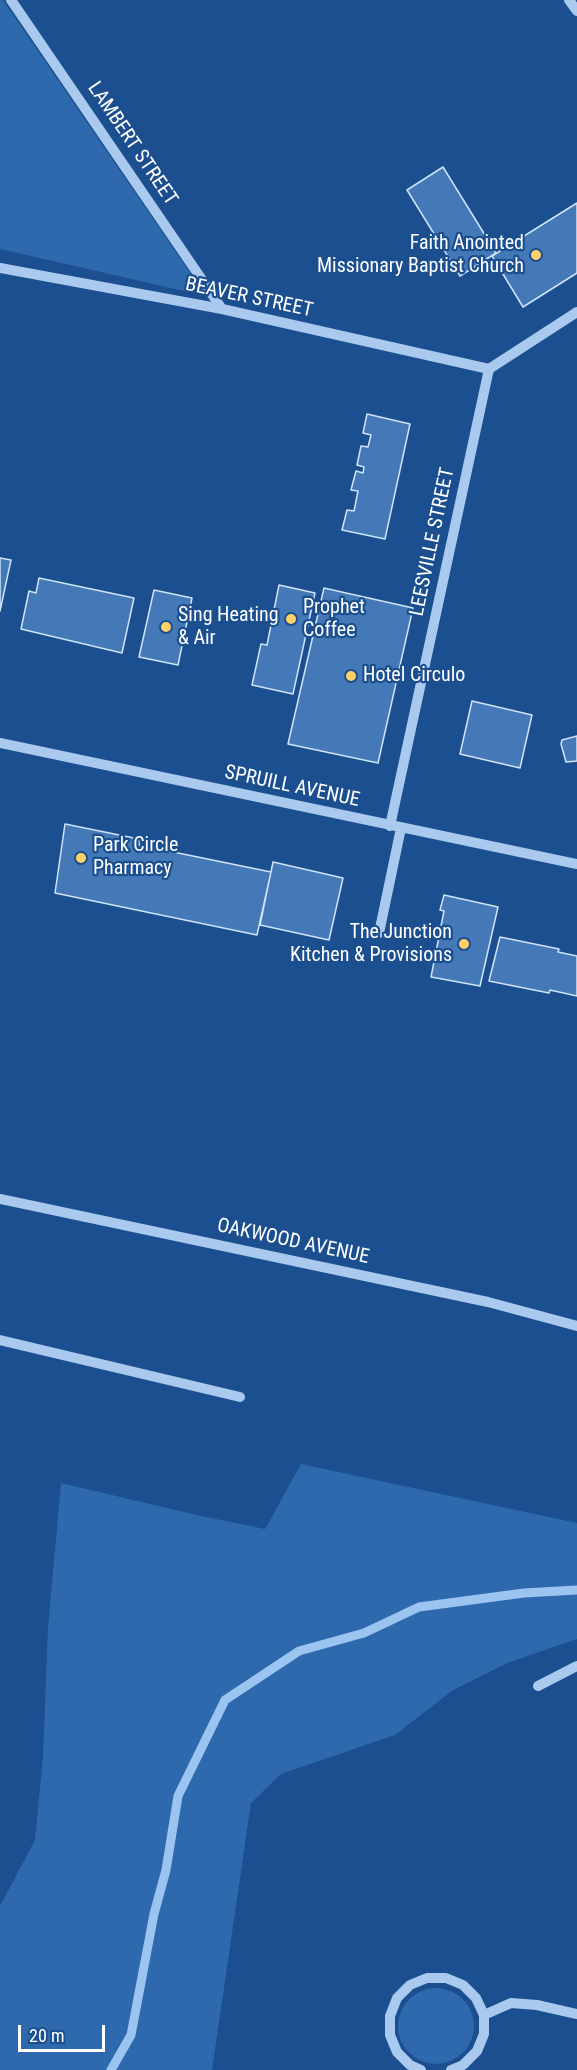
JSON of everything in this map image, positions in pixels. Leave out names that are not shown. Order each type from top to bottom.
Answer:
[{"type":"street","name":"LAMBERT STREET","points":[[11,0],[222,309]]},
{"type":"street","points":[[569,0],[577,12]]},
{"type":"street","name":"BEAVER STREET","points":[[0,268],[222,309],[489,369]]},
{"type":"street","points":[[489,369],[577,312]]},
{"type":"street","name":"LEESVILLE STREET","points":[[379,933],[396,827],[489,369]]},
{"type":"street","name":"SPRUILL AVENUE","points":[[0,743],[577,864]]},
{"type":"street","name":"OAKWOOD AVENUE","points":[[0,1199],[488,1302],[577,1326]]},
{"type":"street","points":[[0,1340],[240,1396]]},
{"type":"street","points":[[538,1686],[577,1666]]},
{"type":"street","points":[[422,2070],[410,2065],[397,2052],[390,2035],[390,2016],[397,1998],[410,1985],[427,1978],[446,1978],[463,1984],[476,1998],[484,2015],[484,2034],[477,2051],[464,2065],[451,2070]]},
{"type":"street","points":[[484,2015],[511,2003],[537,2005],[577,2014]]},
{"type":"shaded area","points":[[0,0],[3,0],[202,292],[197,294],[0,249]]},
{"type":"shaded area","points":[[301,1464],[577,1523],[577,1639],[507,1663],[453,1690],[395,1735],[281,1774],[251,1803],[212,2070],[0,2070],[0,1906],[35,1840],[43,1756],[48,1627],[61,1483],[265,1529]]},
{"type":"shaded area","points":[[436,1988],[450,1991],[463,1999],[471,2012],[474,2026],[471,2040],[463,2053],[450,2061],[436,2064],[422,2061],[409,2053],[401,2040],[398,2026],[401,2012],[409,1999],[422,1991]]},
{"type":"building","points":[[443,167],[496,253],[460,276],[407,190]]},
{"type":"building","name":"Faith Anointed Missionary Baptist Church","points":[[577,203],[577,273],[523,307],[492,256]]},
{"type":"building","points":[[367,414],[410,424],[385,539],[342,530],[347,510],[354,511],[358,491],[351,490],[356,471],[363,473],[364,467],[357,465],[361,446],[368,447],[371,435],[363,433]]},
{"type":"building","points":[[0,558],[11,560],[0,611]]},
{"type":"building","points":[[39,578],[134,598],[122,653],[21,629],[29,591],[36,593]]},
{"type":"building","name":"Prophet Coffee","points":[[279,585],[315,593],[293,694],[252,685],[261,644],[267,645]]},
{"type":"building","name":"Hotel Circulo","points":[[324,588],[413,608],[378,763],[288,744]]},
{"type":"building","name":"Sing Heating & Air","points":[[154,590],[192,598],[178,665],[139,657]]},
{"type":"building","points":[[472,701],[532,715],[520,768],[460,754]]},
{"type":"building","points":[[577,736],[577,761],[566,762],[562,740]]},
{"type":"building","points":[[65,824],[139,839],[139,845],[271,872],[257,935],[55,893]]},
{"type":"building","points":[[273,862],[343,878],[329,940],[260,925]]},
{"type":"building","name":"The Junction Kitchen & Provisions","points":[[444,895],[498,907],[480,986],[431,977],[444,911],[440,910]]},
{"type":"building","points":[[500,937],[559,949],[558,952],[577,956],[577,996],[489,981]]},
{"type":"waterway","points":[[111,2070],[131,2035],[154,1914],[166,1870],[178,1796],[225,1700],[299,1651],[364,1633],[419,1607],[524,1593],[577,1590]]},
{"type":"place","name":"Faith Anointed Missionary Baptist Church","points":[[536,255]]},
{"type":"place","name":"Prophet Coffee","points":[[291,619]]},
{"type":"place","name":"Sing Heating & Air","points":[[166,627]]},
{"type":"place","name":"Hotel Circulo","points":[[351,676]]},
{"type":"place","name":"Park Circle Pharmacy","points":[[81,858]]},
{"type":"place","name":"The Junction Kitchen & Provisions","points":[[464,944]]}]
